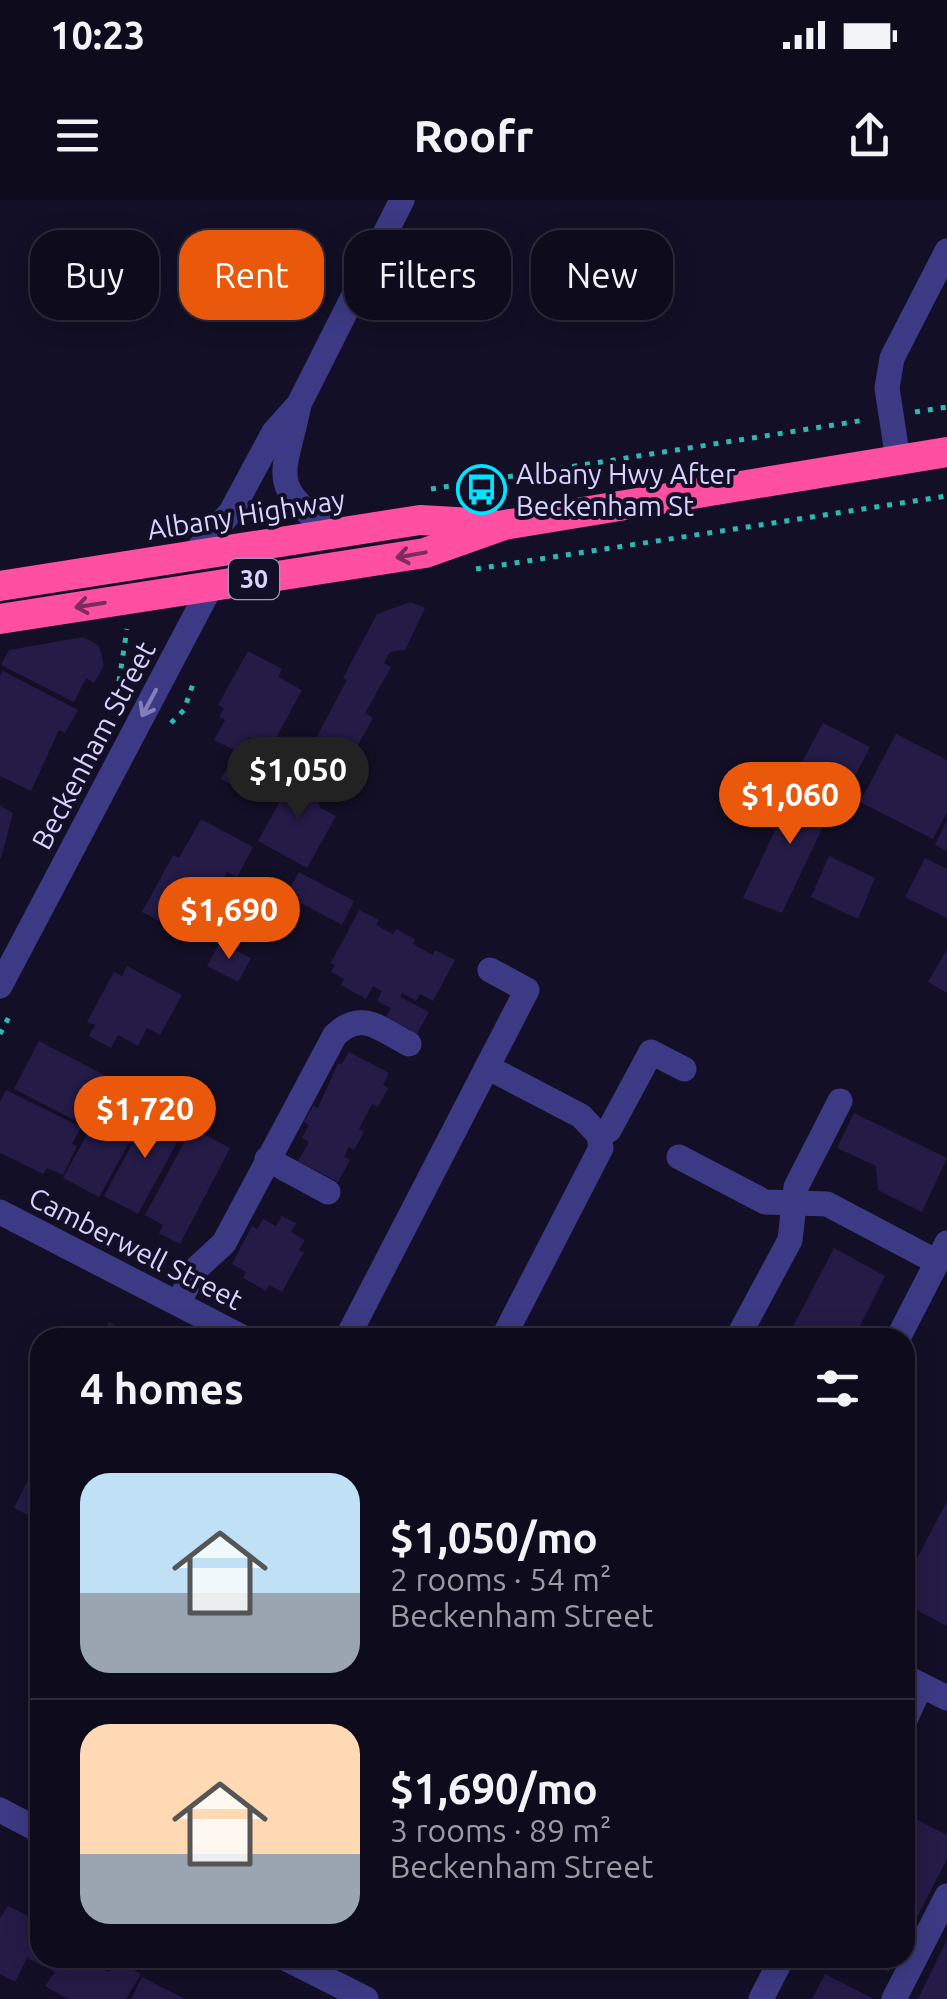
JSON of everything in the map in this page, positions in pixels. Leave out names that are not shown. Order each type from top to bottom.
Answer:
[{"type":"highway","name":"Albany Highway","points":[[0,618],[425,553],[504,524],[947,452]]},
{"type":"highway","name":"Albany Highway","points":[[0,586],[420,520],[504,524]]},
{"type":"street","points":[[192,556],[231,512],[274,432],[299,404],[402,200]]},
{"type":"street","points":[[898,460],[887,388],[892,358],[947,250]]},
{"type":"street","points":[[299,404],[284,456],[284,480],[299,505],[335,534]]},
{"type":"street","name":"Beckenham Street","points":[[9,993],[211,586]]},
{"type":"street","points":[[351,1328],[526,990],[490,970]]},
{"type":"street","points":[[178,1303],[196,1268],[224,1243],[335,1035],[347,1024],[364,1021],[408,1044]]},
{"type":"street","points":[[599,1135],[609,1130],[651,1052],[684,1069]]},
{"type":"street","points":[[486,1067],[581,1116],[599,1135],[601,1148],[508,1328]]},
{"type":"street","points":[[743,1328],[790,1240],[796,1187],[840,1102]]},
{"type":"street","points":[[679,1158],[765,1202],[827,1204],[942,1252],[903,1328]]},
{"type":"street","points":[[268,1160],[328,1192]]},
{"type":"street","name":"Camberwell Street","points":[[0,1212],[225,1328]]},
{"type":"street","points":[[915,1682],[947,1698]]},
{"type":"street","points":[[0,1810],[30,1826]]},
{"type":"street","points":[[915,1958],[947,1896]]},
{"type":"street","points":[[305,1968],[366,1999]]},
{"type":"street","points":[[761,1999],[777,1968]]},
{"type":"street","points":[[894,1999],[910,1968]]},
{"type":"path","points":[[415,491],[947,407]]},
{"type":"path","points":[[464,570],[947,496]]},
{"type":"path","points":[[114,711],[128,622]]},
{"type":"path","points":[[161,732],[184,710],[198,670]]},
{"type":"path","points":[[0,1034],[9,993]]},
{"type":"building","points":[[410,602],[425,608],[405,650],[390,652],[384,663],[391,667],[365,713],[373,718],[354,752],[322,777],[301,766],[377,614]]},
{"type":"building","points":[[83,637],[99,646],[104,665],[94,683],[86,678],[74,702],[1,665],[9,650]]},
{"type":"building","points":[[248,651],[282,669],[278,677],[302,690],[270,749],[249,737],[240,753],[214,740],[225,720],[219,717],[224,708],[218,705]]},
{"type":"building","points":[[3,671],[78,710],[65,733],[59,730],[31,791],[0,776]]},
{"type":"building","points":[[823,723],[870,747],[850,786],[802,762]]},
{"type":"building","points":[[896,734],[947,760],[947,812],[933,839],[860,802]]},
{"type":"building","points":[[234,755],[263,771],[251,795],[221,779]]},
{"type":"building","points":[[297,770],[315,779],[320,808],[336,816],[307,868],[258,841]]},
{"type":"building","points":[[799,780],[837,797],[782,913],[743,898]]},
{"type":"building","points":[[0,806],[13,813],[1,858],[0,858]]},
{"type":"building","points":[[201,819],[253,847],[237,877],[227,872],[198,926],[192,923],[185,935],[142,912],[173,855],[179,858]]},
{"type":"building","points":[[947,820],[947,851],[935,845]]},
{"type":"building","points":[[829,856],[875,878],[858,919],[811,897]]},
{"type":"building","points":[[925,858],[947,869],[947,918],[905,897]]},
{"type":"building","points":[[299,872],[354,901],[342,925],[286,895]]},
{"type":"building","points":[[359,910],[379,920],[376,925],[393,934],[396,929],[415,939],[413,944],[433,955],[435,950],[455,960],[433,1001],[420,994],[416,1001],[402,993],[400,997],[429,1012],[417,1034],[386,1017],[391,1008],[377,1001],[382,991],[373,986],[366,999],[341,985],[344,979],[331,972],[335,965],[331,963]]},
{"type":"building","points":[[220,942],[251,958],[238,982],[207,966]]},
{"type":"building","points":[[947,949],[947,993],[928,982]]},
{"type":"building","points":[[127,966],[182,995],[160,1035],[147,1028],[138,1046],[118,1035],[111,1048],[89,1036],[95,1025],[87,1022],[114,972],[122,976]]},
{"type":"building","points":[[39,1041],[106,1076],[82,1124],[14,1089]]},
{"type":"building","points":[[349,1052],[389,1073],[383,1085],[388,1088],[378,1107],[372,1104],[354,1150],[349,1147],[344,1157],[350,1160],[338,1182],[298,1161],[309,1142],[302,1138],[309,1125],[304,1122],[313,1106],[318,1108],[338,1063],[341,1065]]},
{"type":"building","points":[[6,1090],[81,1127],[63,1175],[47,1168],[43,1174],[0,1153],[0,1102]]},
{"type":"building","points":[[106,1100],[142,1119],[99,1197],[63,1178]]},
{"type":"building","points":[[150,1111],[187,1124],[138,1214],[104,1196]]},
{"type":"building","points":[[854,1113],[947,1158],[922,1212],[878,1190],[876,1166],[837,1148]]},
{"type":"building","points":[[192,1128],[230,1148],[180,1244],[159,1233],[163,1225],[145,1215]]},
{"type":"building","points":[[282,1216],[296,1223],[291,1232],[305,1240],[299,1250],[304,1252],[282,1292],[269,1285],[266,1291],[243,1278],[246,1272],[232,1264],[252,1226],[257,1229],[263,1219],[276,1226]]},
{"type":"building","points":[[834,1248],[885,1276],[859,1328],[792,1328]]},
{"type":"building","points":[[30,1476],[30,1516],[14,1508]]},
{"type":"building","points":[[947,1501],[947,1626],[915,1609],[915,1562]]},
{"type":"building","points":[[915,1819],[947,1835],[947,1859],[915,1921]]},
{"type":"building","points":[[8,1906],[30,1917],[30,1960],[27,1958],[15,1982],[0,1974],[0,1918]]},
{"type":"building","points":[[947,1940],[947,1999],[918,1999],[942,1950]]},
{"type":"building","points":[[47,1968],[102,1968],[109,1972],[111,1968],[130,1968],[141,1974],[126,1999],[68,1999],[45,1986],[55,1972]]},
{"type":"building","points":[[825,1974],[874,1999],[812,1999]]},
{"type":"building","points":[[142,1977],[185,1999],[131,1999]]},
{"type":"place","name":"Albany Hwy After Beckenham St","points":[[481,489]]}]
